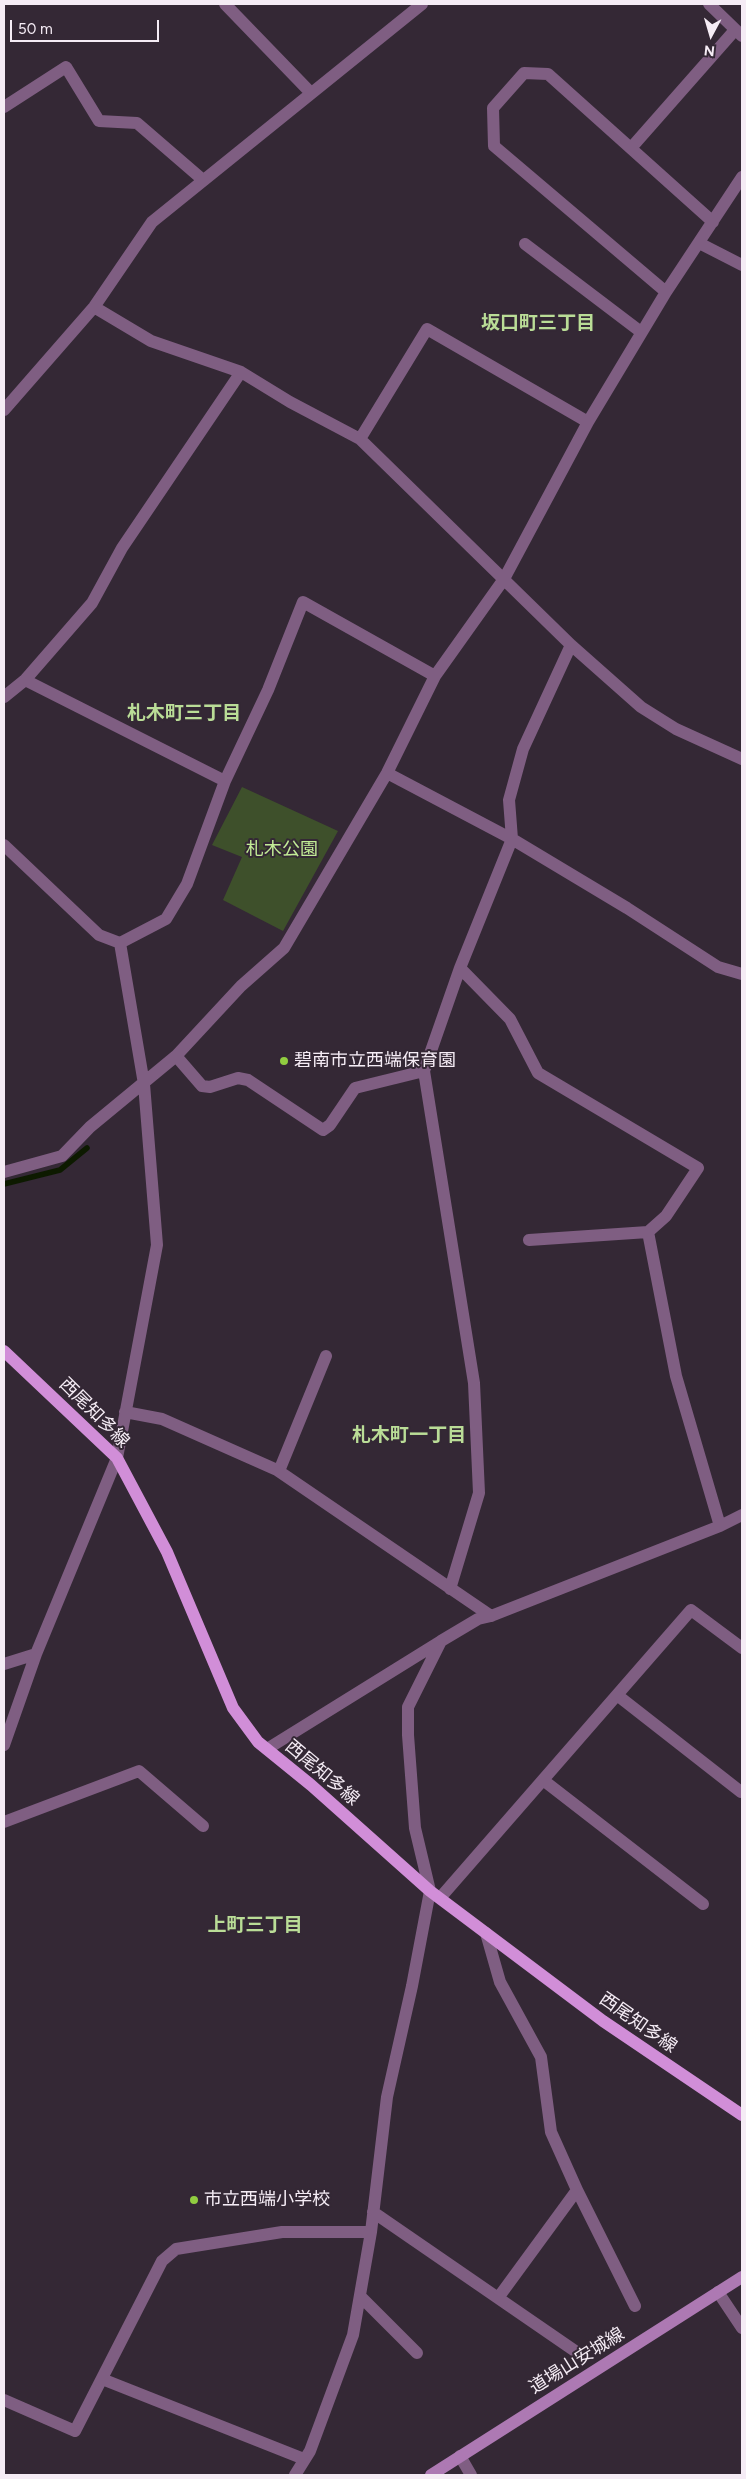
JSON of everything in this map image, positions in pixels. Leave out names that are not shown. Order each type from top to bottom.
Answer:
[{"type":"main road","name":"西尾知多線","points":[[4,1352],[117,1458],[167,1552],[233,1708],[258,1742],[310,1784],[435,1894],[603,2022],[742,2115]]},
{"type":"main road","name":"道場山安城線","points":[[431,2475],[742,2277]]},
{"type":"street","points":[[226,4],[311,93]]},
{"type":"street","points":[[4,410],[94,307],[152,222],[422,4]]},
{"type":"street","points":[[631,148],[739,33],[709,4]]},
{"type":"street","points":[[4,107],[66,67],[99,121],[137,123],[203,180]]},
{"type":"street","points":[[666,292],[494,146],[492,108],[524,73],[548,74],[713,222]]},
{"type":"street","points":[[4,1172],[62,1156],[90,1127],[176,1056],[241,986],[284,948],[387,773],[435,676],[504,579],[588,422],[641,332],[742,176]]},
{"type":"street","points":[[699,243],[742,265]]},
{"type":"street","points":[[525,244],[641,332]]},
{"type":"street","points":[[94,307],[151,340],[241,372],[290,402],[360,439],[571,645],[641,707],[676,729],[742,759]]},
{"type":"street","points":[[360,439],[427,329],[588,422]]},
{"type":"street","points":[[4,697],[25,680],[92,603],[122,548],[241,372]]},
{"type":"street","points":[[4,845],[99,935],[120,943],[166,919],[187,884],[225,781],[268,690],[303,602],[435,676]]},
{"type":"street","points":[[450,1589],[479,1493],[474,1384],[424,1071],[460,968],[512,839],[509,800],[523,749],[571,645]]},
{"type":"street","points":[[25,680],[225,781]]},
{"type":"street","points":[[387,773],[512,839],[627,908],[718,967],[742,974]]},
{"type":"street","points":[[4,1745],[36,1654],[117,1458],[157,1245],[144,1084],[120,943]]},
{"type":"street","points":[[460,968],[510,1019],[538,1073],[698,1168],[666,1216],[648,1232],[530,1240]]},
{"type":"street","points":[[176,1056],[202,1086],[210,1087],[238,1078],[248,1080],[323,1130],[330,1125],[355,1088],[424,1071]]},
{"type":"street","points":[[648,1232],[676,1376],[720,1526]]},
{"type":"street","points":[[279,1471],[326,1356]]},
{"type":"street","points":[[125,1412],[162,1419],[279,1471],[491,1616]]},
{"type":"street","points":[[267,1749],[478,1618],[491,1616],[720,1526],[742,1515]]},
{"type":"street","points":[[294,2475],[310,2451],[353,2335],[371,2232],[387,2097],[435,1894],[543,1780],[691,1610],[742,1648]]},
{"type":"street","points":[[435,1894],[415,1828],[408,1734],[408,1707],[441,1641]]},
{"type":"street","points":[[4,1664],[36,1654]]},
{"type":"street","points":[[617,1695],[741,1792]]},
{"type":"street","points":[[4,1822],[140,1771],[203,1826]]},
{"type":"street","points":[[543,1780],[702,1904]]},
{"type":"street","points":[[486,1933],[500,1982],[541,2057],[551,2132],[577,2190],[635,2306]]},
{"type":"street","points":[[498,2298],[577,2190]]},
{"type":"street","points":[[373,2212],[574,2351]]},
{"type":"street","points":[[4,2400],[75,2431],[162,2261],[176,2249],[282,2232],[371,2232]]},
{"type":"street","points":[[718,2292],[742,2328]]},
{"type":"street","points":[[360,2296],[417,2353]]},
{"type":"street","points":[[102,2380],[304,2459]]},
{"type":"street","points":[[460,2456],[471,2475]]},
{"type":"green space","name":"札木公園","points":[[242,787],[338,831],[283,931],[223,900],[242,857],[212,845]]},
{"type":"waterway","points":[[4,1184],[60,1170],[87,1148]]},
{"type":"place","name":"碧南市立西端保育園","points":[[284,1061]]},
{"type":"place","name":"市立西端小学校","points":[[194,2200]]},
{"type":"district","name":"坂口町三丁目","points":[[538,323]]},
{"type":"district","name":"札木町三丁目","points":[[184,713]]},
{"type":"district","name":"札木町一丁目","points":[[409,1435]]},
{"type":"district","name":"上町三丁目","points":[[255,1925]]}]
